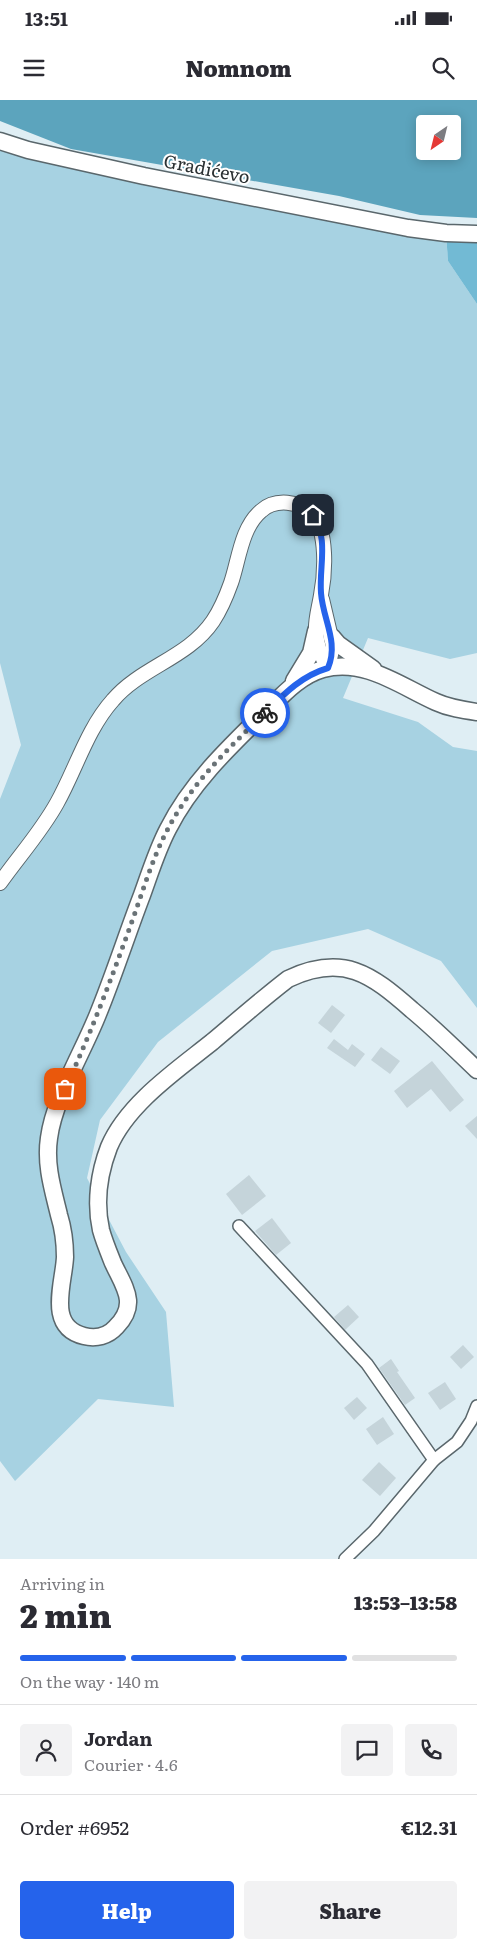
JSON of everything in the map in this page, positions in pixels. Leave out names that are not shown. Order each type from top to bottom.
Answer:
[{"type":"main road","name":"Gradićevo","points":[[0,141],[28,150],[144,176],[408,228],[446,233],[477,234]]},
{"type":"main road","points":[[289,689],[308,660],[313,648],[316,631]]},
{"type":"main road","points":[[332,637],[338,644],[384,676]]},
{"type":"main road","points":[[477,712],[439,703],[371,671],[348,667],[328,668],[309,675],[289,689],[216,762],[180,808],[171,823],[150,871],[99,1013],[59,1101],[49,1136],[49,1170],[63,1229],[65,1256],[59,1303],[61,1316],[69,1328],[80,1335],[93,1338],[106,1335],[116,1328],[127,1313],[129,1302],[127,1290],[112,1262],[101,1231],[98,1206],[101,1171],[111,1144],[124,1122],[135,1107],[288,980],[308,970],[332,967],[369,976],[388,989],[436,1030],[477,1070]]},
{"type":"street","points":[[0,883],[44,825],[58,802],[95,725],[112,701],[136,678],[194,643],[213,621],[225,600],[245,534],[261,510],[270,505],[291,503],[303,507],[313,515],[319,524],[324,551],[316,631],[319,650],[328,668]]},
{"type":"street","points":[[321,593],[332,637],[332,655],[328,668]]},
{"type":"street","points":[[239,1226],[367,1364],[434,1460]]},
{"type":"street","points":[[345,1559],[374,1531],[434,1460],[456,1442],[471,1421],[477,1406]]},
{"type":"shaded area","points":[[0,100],[477,100],[477,218],[420,215],[339,196],[71,149],[0,121]]},
{"type":"shaded area","points":[[0,145],[446,233],[448,261],[477,304],[477,653],[450,659],[368,638],[343,698],[418,722],[453,747],[477,751],[477,1008],[441,961],[368,929],[272,951],[158,1042],[100,1120],[87,1178],[126,1252],[166,1312],[174,1407],[98,1399],[15,1481],[0,1461],[0,799],[21,745],[0,663]]},
{"type":"shaded area","points":[[446,233],[477,234],[477,304],[448,261]]},
{"type":"building","points":[[332,1005],[345,1015],[331,1033],[318,1023]]},
{"type":"building","points":[[334,1039],[348,1050],[352,1044],[365,1054],[355,1067],[327,1048]]},
{"type":"building","points":[[381,1047],[400,1061],[390,1074],[371,1060]]},
{"type":"building","points":[[432,1061],[464,1100],[450,1112],[431,1089],[407,1108],[394,1091]]},
{"type":"building","points":[[477,1116],[477,1139],[465,1126]]},
{"type":"building","points":[[249,1175],[266,1196],[242,1215],[226,1194]]},
{"type":"building","points":[[272,1218],[291,1243],[276,1255],[255,1231]]},
{"type":"building","points":[[348,1305],[359,1317],[345,1330],[334,1317]]},
{"type":"building","points":[[463,1345],[474,1357],[461,1369],[450,1357]]},
{"type":"building","points":[[391,1359],[399,1371],[397,1372],[415,1398],[405,1405],[379,1368]]},
{"type":"building","points":[[445,1382],[456,1399],[440,1410],[428,1393]]},
{"type":"building","points":[[357,1397],[367,1408],[354,1420],[344,1408]]},
{"type":"building","points":[[383,1417],[394,1434],[377,1445],[366,1429]]},
{"type":"building","points":[[379,1462],[396,1478],[380,1496],[362,1480]]},
{"type":"way so far","points":[[65,1089],[99,1013],[150,871],[168,828],[180,808],[204,776],[231,745],[265,713]]},
{"type":"route","points":[[265,713],[300,680],[328,668],[332,655],[332,637],[321,593],[324,551],[319,524],[313,515]]}]
